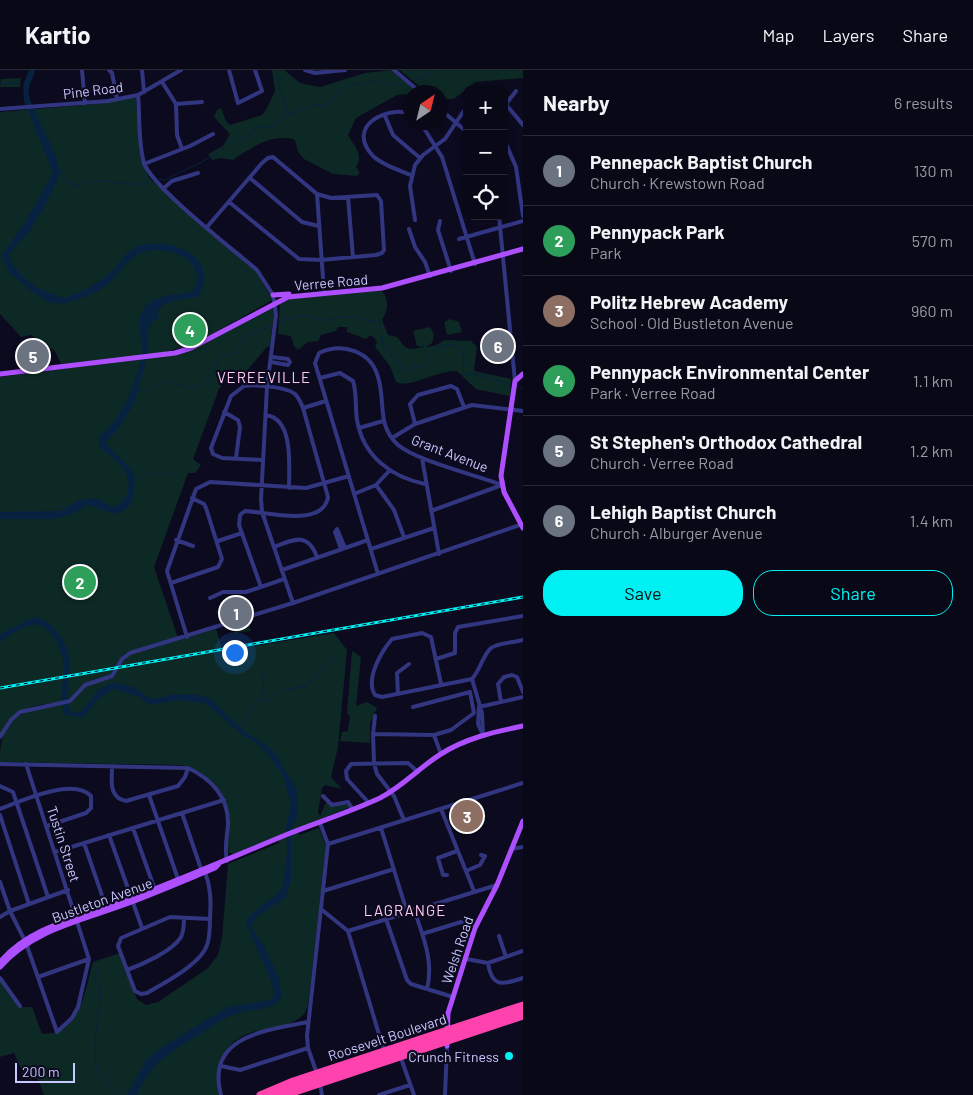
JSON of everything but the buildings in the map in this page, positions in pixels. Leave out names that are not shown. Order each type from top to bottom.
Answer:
[{"type":"highway","name":"Roosevelt Boulevard","points":[[447,1038],[493,1026],[522,1010]]},
{"type":"highway","name":"Roosevelt Boulevard","points":[[300,1095],[522,1010]]},
{"type":"highway","name":"Roosevelt Boulevard","points":[[286,1095],[402,1061],[497,1013],[522,1010]]},
{"type":"highway","name":"Roosevelt Boulevard","points":[[271,1095],[321,1086],[384,1051],[523,1021]]},
{"type":"highway","points":[[493,1026],[512,1024]]},
{"type":"highway","name":"Roosevelt Boulevard","points":[[260,1095],[321,1086]]},
{"type":"main road","name":"Verree Road","points":[[0,374],[138,358],[191,348],[275,302],[297,295],[382,288],[451,271],[523,249]]},
{"type":"main road","points":[[273,295],[297,295]]},
{"type":"main road","points":[[502,485],[502,467],[516,381],[523,374]]},
{"type":"main road","name":"Grant Avenue","points":[[502,485],[523,528]]},
{"type":"main road","name":"Bustleton Avenue","points":[[0,962],[25,941],[155,891],[354,810],[391,792],[441,754],[483,735],[523,726]]},
{"type":"main road","name":"Welsh Road","points":[[447,1038],[448,1013],[475,928],[497,884],[523,821]]},
{"type":"main road","name":"Bustleton Avenue","points":[[155,891],[178,879],[203,871]]},
{"type":"main road","name":"Bustleton Avenue","points":[[78,920],[106,907],[131,900]]},
{"type":"main road","name":"Bustleton Avenue","points":[[0,967],[12,951]]},
{"type":"street","points":[[82,70],[85,103]]},
{"type":"street","points":[[109,70],[112,73],[117,99]]},
{"type":"street","points":[[142,70],[144,92]]},
{"type":"street","name":"Pine Road","points":[[0,109],[85,103],[138,95],[181,70]]},
{"type":"street","points":[[228,70],[240,109]]},
{"type":"street","points":[[238,103],[262,91],[255,70]]},
{"type":"street","points":[[305,70],[315,73],[345,70]]},
{"type":"street","points":[[394,70],[412,85]]},
{"type":"street","points":[[162,82],[176,104],[177,135],[182,149]]},
{"type":"street","points":[[508,100],[516,91]]},
{"type":"street","points":[[138,95],[144,164],[151,177],[258,270],[273,295],[276,324],[268,386],[260,486],[262,512],[293,603]]},
{"type":"street","points":[[176,104],[202,102]]},
{"type":"street","points":[[508,107],[523,126]]},
{"type":"street","points":[[403,111],[385,116],[367,124],[363,133],[364,144],[374,157],[381,162],[411,175]]},
{"type":"street","points":[[415,220],[410,186],[411,175],[420,158],[445,139],[463,112]]},
{"type":"street","points":[[385,116],[393,135],[420,158]]},
{"type":"street","points":[[448,116],[465,130]]},
{"type":"street","points":[[425,130],[442,157],[475,264]]},
{"type":"street","points":[[144,164],[182,149],[212,134]]},
{"type":"street","points":[[508,148],[516,167],[523,216]]},
{"type":"street","points":[[207,227],[262,163],[270,157],[277,158],[317,194],[331,198],[373,194],[380,198],[385,247],[382,253],[379,254],[322,260],[299,259],[229,202]]},
{"type":"street","points":[[163,189],[172,181],[198,174]]},
{"type":"street","points":[[250,178],[302,222],[318,226]]},
{"type":"street","points":[[317,194],[324,292]]},
{"type":"street","points":[[348,197],[353,257]]},
{"type":"street","points":[[500,220],[516,381]]},
{"type":"street","points":[[459,239],[523,221]]},
{"type":"street","points":[[440,222],[438,230],[451,271]]},
{"type":"street","points":[[409,229],[414,247],[425,262],[430,276]]},
{"type":"street","name":"Grant Avenue","points":[[320,378],[315,363],[319,353],[331,348],[348,349],[367,359],[378,375],[383,421],[392,438],[402,448],[422,458],[502,485]]},
{"type":"street","points":[[271,362],[288,365],[290,362],[288,359],[272,357]]},
{"type":"street","points":[[378,574],[320,378],[340,374],[353,381],[359,428],[366,445],[389,471],[406,479],[425,484]]},
{"type":"street","points":[[261,587],[242,533],[239,516],[245,511],[316,514],[327,502],[325,484],[299,399],[292,391],[249,384],[238,388],[231,396],[212,445],[212,451],[222,458],[262,460]]},
{"type":"street","points":[[415,424],[410,408],[412,399],[448,386],[457,389],[464,407]]},
{"type":"street","points":[[302,408],[326,401]]},
{"type":"street","points":[[392,438],[415,424],[464,407],[478,405],[523,411]]},
{"type":"street","points":[[224,412],[238,420],[240,427],[236,458]]},
{"type":"street","points":[[266,416],[277,419],[282,426],[289,453],[289,488]]},
{"type":"street","points":[[359,428],[383,421]]},
{"type":"street","points":[[422,458],[425,484],[439,554]]},
{"type":"street","points":[[354,494],[376,485],[389,471]]},
{"type":"street","points":[[187,637],[168,566],[196,488],[210,482],[306,488],[349,476]]},
{"type":"street","points":[[376,485],[394,510],[404,537]]},
{"type":"street","points":[[431,511],[502,485]]},
{"type":"street","points":[[171,583],[218,567],[222,559],[218,541],[204,504],[192,498]]},
{"type":"street","points":[[371,549],[434,528]]},
{"type":"street","points":[[0,737],[11,720],[20,712],[68,701],[87,684],[112,676],[125,656],[523,528]]},
{"type":"street","points":[[218,541],[242,533]]},
{"type":"street","points":[[176,540],[193,546]]},
{"type":"street","points":[[274,547],[290,541],[306,540],[313,546],[317,557]]},
{"type":"street","points":[[282,570],[368,540]]},
{"type":"street","points":[[210,598],[223,592],[246,592],[284,579]]},
{"type":"street","points":[[436,660],[455,653],[455,633],[458,627],[523,616]]},
{"type":"street","points":[[441,684],[431,637],[424,633],[400,636],[389,643],[375,670],[372,688],[376,696],[398,694],[472,679],[479,671],[485,656],[492,648],[523,640]]},
{"type":"street","points":[[398,694],[397,673],[409,664]]},
{"type":"street","points":[[502,702],[498,684],[504,676],[517,677],[523,692]]},
{"type":"street","points":[[472,679],[479,707],[478,722],[483,735]]},
{"type":"street","points":[[373,734],[434,735],[451,730],[474,713],[470,692],[413,707]]},
{"type":"street","points":[[479,707],[523,697]]},
{"type":"street","points":[[375,716],[373,734],[374,763],[377,774],[391,792],[404,820]]},
{"type":"street","points":[[434,735],[441,754]]},
{"type":"street","points":[[370,803],[347,779],[346,771],[349,766],[355,763],[408,763],[418,772]]},
{"type":"street","points":[[0,764],[188,768],[211,782],[224,800],[228,813],[227,861]]},
{"type":"street","name":"Tustin Street","points":[[26,764],[78,920],[89,959]]},
{"type":"street","points":[[112,766],[112,787],[115,795],[126,801],[178,786],[185,778],[188,768]]},
{"type":"street","points":[[328,844],[523,783]]},
{"type":"street","points":[[0,786],[11,790],[17,802],[48,897]]},
{"type":"street","points":[[0,809],[65,788],[82,789],[91,796],[90,810],[86,813],[47,826]]},
{"type":"street","points":[[149,795],[178,879]]},
{"type":"street","points":[[323,796],[332,804],[348,802],[354,810]]},
{"type":"street","points":[[56,852],[224,800]]},
{"type":"street","points":[[441,809],[456,851],[474,891]]},
{"type":"street","points":[[182,813],[212,895],[210,919],[208,941],[202,955],[147,994],[139,994],[132,985],[126,970],[119,943],[125,935],[170,917],[210,919]]},
{"type":"street","points":[[0,815],[29,904]]},
{"type":"street","points":[[320,823],[328,844],[308,1022],[308,1048],[321,1086]]},
{"type":"street","points":[[133,828],[155,891]]},
{"type":"street","points":[[381,828],[407,912]]},
{"type":"street","points":[[109,835],[142,928]]},
{"type":"street","points":[[84,843],[106,907]]},
{"type":"street","points":[[512,849],[523,846]]},
{"type":"street","points":[[447,874],[443,876],[438,858],[456,851]]},
{"type":"street","points":[[466,871],[480,865],[484,856],[481,855]]},
{"type":"street","points":[[323,891],[394,869]]},
{"type":"street","points":[[0,882],[10,911],[25,941],[57,1032],[72,1018],[78,1007],[89,959]]},
{"type":"street","points":[[348,930],[497,884]]},
{"type":"street","points":[[0,917],[10,911],[68,890]]},
{"type":"street","points":[[321,909],[348,930],[366,997],[384,1051]]},
{"type":"street","points":[[414,910],[431,964],[427,989]]},
{"type":"street","points":[[126,970],[148,962],[177,941],[182,936],[184,918]]},
{"type":"street","points":[[386,919],[407,980],[411,984],[453,997]]},
{"type":"street","points":[[422,934],[461,922],[475,928]]},
{"type":"street","points":[[499,936],[506,957]]},
{"type":"street","points":[[466,959],[488,964],[523,951]]},
{"type":"street","points":[[38,977],[89,959]]},
{"type":"street","points":[[488,964],[492,978],[498,983],[506,984],[523,978]]},
{"type":"street","points":[[0,978],[20,1006]]},
{"type":"street","points":[[221,1095],[218,1082],[221,1066],[231,1048],[246,1036],[308,1022]]},
{"type":"street","name":"Welsh Road","points":[[445,1095],[447,1038]]},
{"type":"street","points":[[221,1066],[240,1070],[308,1048]]},
{"type":"street","points":[[402,1061],[414,1095]]},
{"type":"street","points":[[379,1095],[410,1085]]},
{"type":"green space","points":[[272,70],[284,70],[300,83],[320,87],[365,73],[391,70],[409,85],[403,85],[403,94],[397,95],[356,118],[348,135],[359,155],[356,167],[360,173],[357,176],[333,174],[304,159],[298,152],[295,140],[287,138],[262,142],[233,160],[221,158],[212,160],[208,154],[223,146],[230,134],[214,117],[217,110],[221,108],[226,121],[230,125],[262,115],[275,91]]},
{"type":"green space","points":[[400,70],[523,70],[523,78],[475,82],[471,85],[463,85],[463,92],[454,99],[448,99],[448,85],[418,85]]},
{"type":"green space","points":[[21,78],[20,87],[0,87],[1,79]]},
{"type":"green space","points":[[134,97],[136,99],[140,155],[149,178],[255,270],[272,299],[194,344],[165,352],[175,355],[272,308],[274,312],[270,346],[266,348],[245,373],[225,381],[219,389],[193,459],[201,465],[195,473],[188,473],[154,567],[178,638],[125,654],[112,674],[84,684],[74,695],[88,685],[114,676],[122,661],[128,655],[216,629],[223,651],[334,633],[347,650],[338,747],[331,777],[342,789],[325,785],[322,788],[318,812],[320,816],[326,802],[332,807],[348,804],[350,807],[297,829],[299,835],[319,828],[326,846],[308,1005],[302,1016],[293,1022],[251,1033],[238,1039],[228,1049],[219,1072],[219,1095],[44,1095],[38,1079],[26,1079],[14,1053],[0,1057],[0,978],[20,1007],[32,1007],[42,1034],[54,1033],[55,1031],[56,1033],[72,1020],[82,1002],[93,962],[120,953],[137,999],[146,1005],[158,1002],[208,968],[218,955],[222,938],[228,864],[279,843],[278,837],[234,854],[229,853],[229,812],[222,793],[201,773],[183,765],[0,762],[3,736],[12,721],[28,711],[52,703],[22,711],[11,720],[0,735],[0,377],[134,360],[136,356],[61,364],[55,351],[31,335],[21,337],[0,314],[0,112],[96,104]]},
{"type":"green space","points":[[380,290],[387,300],[386,312],[382,320],[388,335],[397,337],[405,347],[410,349],[434,346],[445,340],[471,341],[477,347],[474,371],[511,379],[510,396],[476,389],[457,371],[441,373],[409,383],[396,382],[390,366],[375,347],[377,341],[371,335],[366,339],[347,332],[347,327],[338,327],[336,331],[321,335],[318,341],[308,342],[298,350],[294,346],[291,336],[278,334],[280,304],[288,299]]},
{"type":"green space","points":[[450,319],[459,322],[462,332],[447,335],[444,322]]},
{"type":"green space","points":[[430,327],[434,334],[432,343],[426,347],[417,346],[413,331]]},
{"type":"green space","points":[[249,600],[254,613],[222,623],[221,619],[219,619],[216,611]]},
{"type":"green space","points":[[247,620],[251,631],[235,633],[232,625]]},
{"type":"green space","points":[[352,651],[361,657],[356,706],[367,702],[377,708],[370,723],[370,743],[340,741],[342,732],[348,731],[350,717],[347,713]]},
{"type":"water","points":[[29,70],[35,70],[29,88],[29,95],[52,147],[59,167],[59,174],[51,194],[27,235],[8,255],[18,272],[39,288],[65,298],[88,288],[104,278],[136,247],[162,244],[171,245],[188,252],[200,263],[203,272],[204,283],[199,296],[171,302],[157,311],[159,317],[157,320],[153,320],[148,331],[148,353],[135,401],[121,425],[105,443],[134,472],[133,498],[127,509],[121,512],[114,513],[87,505],[71,515],[54,519],[0,519],[0,512],[60,511],[79,500],[97,498],[112,507],[124,499],[128,488],[126,474],[118,462],[99,447],[100,437],[122,410],[134,382],[142,353],[139,324],[142,311],[147,305],[158,298],[191,292],[197,283],[196,271],[192,264],[179,255],[163,250],[147,251],[128,262],[103,288],[64,304],[48,302],[10,273],[1,256],[23,226],[53,173],[24,101],[23,85]]},
{"type":"water","points":[[34,617],[48,623],[60,635],[68,650],[70,666],[67,700],[71,712],[77,713],[83,710],[99,689],[118,683],[135,688],[147,697],[156,699],[169,695],[194,694],[209,698],[244,731],[273,750],[297,790],[297,818],[291,828],[291,881],[285,898],[256,917],[251,927],[264,946],[279,978],[282,998],[267,1007],[245,1011],[226,1018],[174,1050],[153,1069],[141,1085],[137,1095],[127,1095],[146,1060],[158,1050],[227,1007],[269,1000],[274,997],[272,983],[246,923],[250,915],[279,893],[283,886],[287,851],[286,826],[291,806],[284,777],[270,757],[258,744],[241,734],[206,703],[178,700],[149,705],[140,697],[114,689],[97,700],[84,717],[65,715],[62,698],[64,669],[62,654],[51,633],[38,625],[31,625],[0,642],[0,634]]},
{"type":"waterway","points":[[277,70],[280,91],[289,115]]},
{"type":"waterway","points":[[413,79],[422,78],[425,72],[429,75],[438,70]]},
{"type":"waterway","points":[[159,179],[165,180],[202,162],[219,152],[233,138],[244,138],[257,127],[273,127],[282,119],[298,111],[309,107],[325,105],[343,89],[353,84],[366,85],[371,81],[401,85]]},
{"type":"waterway","points":[[0,84],[19,83]]},
{"type":"waterway","points":[[60,171],[64,174],[67,182],[79,186],[88,180],[93,182],[149,183]]},
{"type":"waterway","points":[[279,323],[285,319],[305,315],[325,321],[333,318],[357,316],[368,321],[379,321],[384,345],[388,352],[398,361],[403,371],[406,372],[414,366],[418,368],[425,363],[437,348],[443,345],[450,345],[457,347],[462,352],[464,374],[475,374],[511,385]]},
{"type":"waterway","points":[[137,392],[150,389],[164,381],[187,387],[199,386],[211,376],[221,357],[236,353],[246,336],[271,326]]},
{"type":"waterway","points":[[134,480],[148,474],[153,475],[158,470],[171,475]]},
{"type":"waterway","points":[[242,729],[259,701],[271,699],[275,694],[287,689],[306,687],[331,659],[337,657]]},
{"type":"waterway","points":[[260,700],[264,689],[261,663]]},
{"type":"waterway","points":[[97,970],[95,978],[101,991],[95,1038],[96,1069],[120,1095]]},
{"type":"railway","points":[[0,688],[523,597]]},
{"type":"place","name":"Pennypack Environmental Center","points":[[190,330]]},
{"type":"place","name":"Lehigh Baptist Church","points":[[498,346]]},
{"type":"place","name":"St Stephen's Orthodox Cathedral","points":[[33,356]]},
{"type":"place","name":"Pennypack Park","points":[[80,582]]},
{"type":"place","name":"Pennepack Baptist Church","points":[[236,613]]},
{"type":"place","name":"Politz Hebrew Academy","points":[[467,816]]},
{"type":"place","name":"Crunch Fitness","points":[[509,1056]]},
{"type":"district","name":"VEREEVILLE","points":[[264,377]]},
{"type":"district","name":"LAGRANGE","points":[[405,910]]}]
